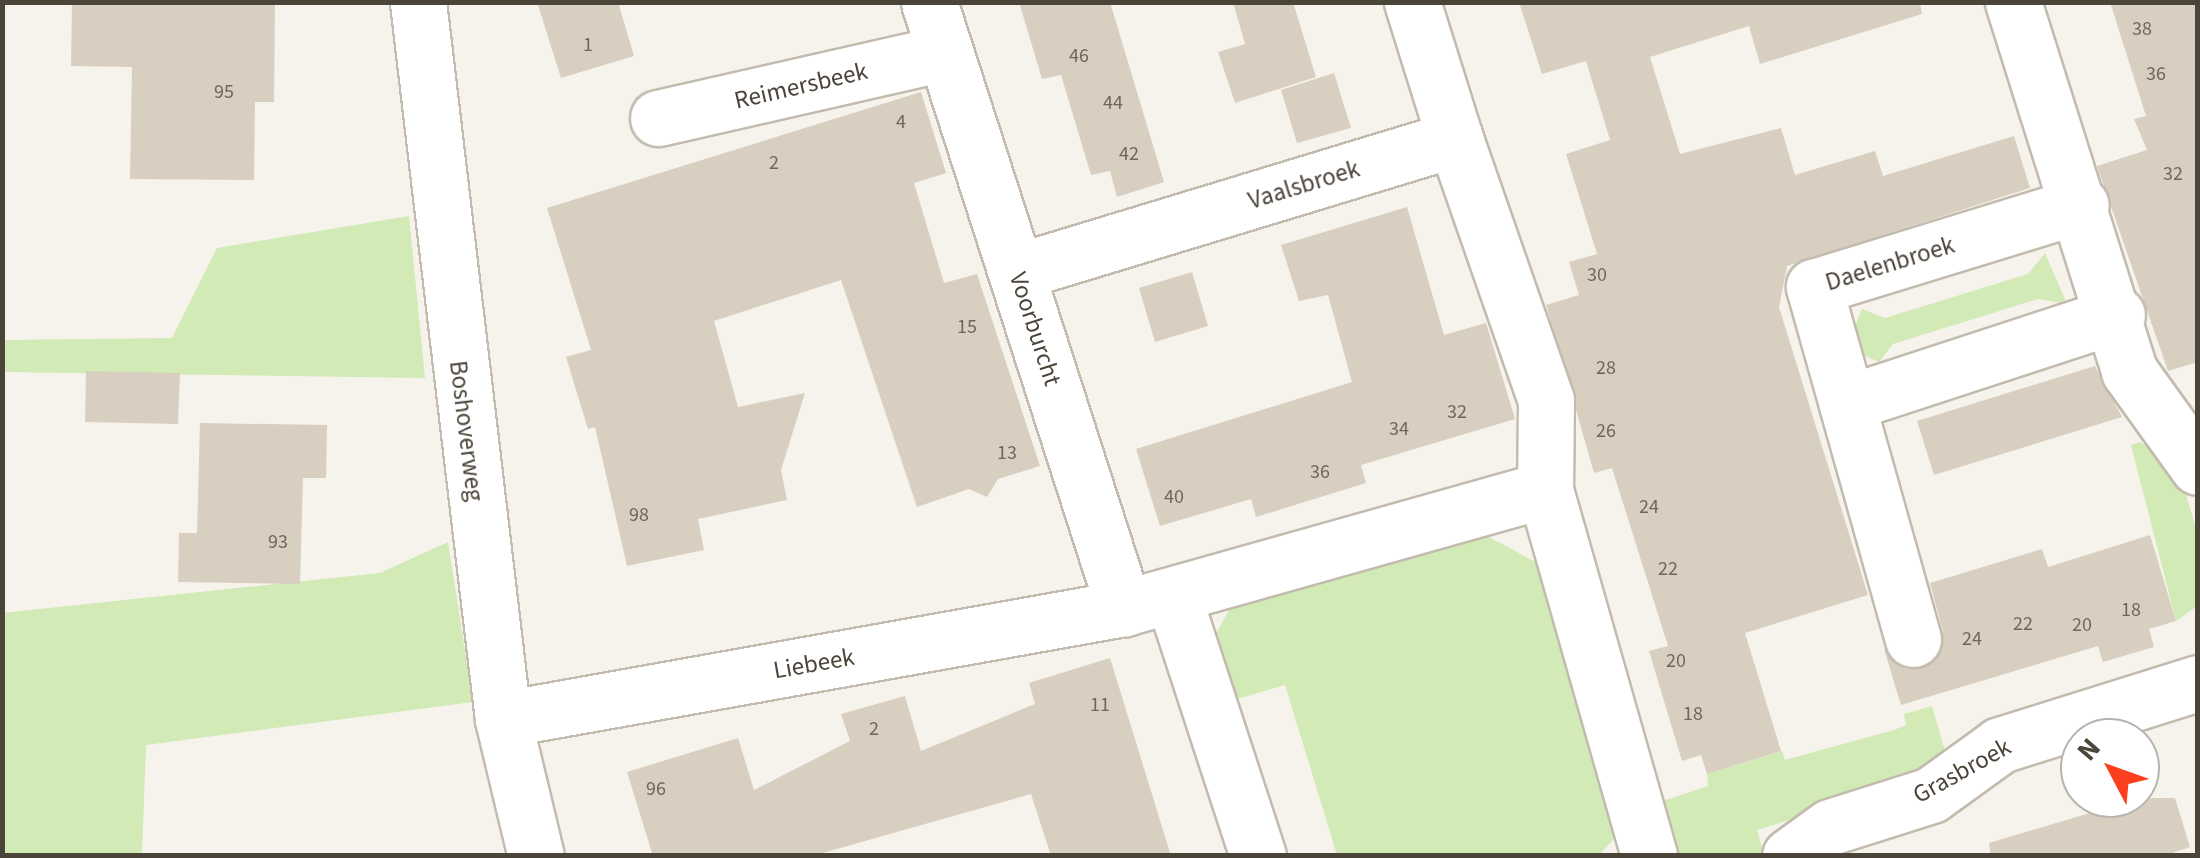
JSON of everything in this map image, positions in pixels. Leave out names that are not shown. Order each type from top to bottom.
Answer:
[{"type":"street","name":"Boshoverweg","points":[[418,2],[504,719],[536,856]]},
{"type":"street","points":[[1412,2],[1546,400],[1545,490],[1649,856]]},
{"type":"street","points":[[2014,2],[2116,315],[2129,370],[2198,467]]},
{"type":"street","name":"Reimersbeek","points":[[658,118],[936,28]]},
{"type":"street","name":"Voorburcht","points":[[936,28],[1016,272],[1149,604],[1258,856]]},
{"type":"street","name":"Vaalsbroek","points":[[1016,272],[1455,139]]},
{"type":"street","name":"Daelenbroek","points":[[1913,639],[1814,287],[2081,205]]},
{"type":"street","points":[[1847,402],[2116,315]]},
{"type":"street","points":[[1149,604],[1545,490]]},
{"type":"street","name":"Liebeek","points":[[504,719],[1149,604]]},
{"type":"street","name":"Grasbroek","points":[[1790,856],[1830,826],[1930,795],[2000,746],[2198,682]]},
{"type":"green space","points":[[409,216],[425,378],[3,372],[2,340],[172,338],[217,248]]},
{"type":"green space","points":[[2045,253],[2067,304],[2038,299],[1893,344],[1879,362],[1861,354],[1852,334],[1862,309],[1885,318],[2028,274]]},
{"type":"green space","points":[[2140,442],[2176,463],[2197,531],[2197,606],[2176,621],[2131,445]]},
{"type":"green space","points":[[1474,529],[1545,567],[1538,571],[1625,827],[1599,855],[1337,855],[1285,685],[1230,701],[1212,641],[1233,603]]},
{"type":"green space","points":[[448,542],[473,702],[146,745],[142,855],[3,855],[2,613],[380,573]]},
{"type":"green space","points":[[1932,706],[1945,751],[1927,778],[1757,830],[1764,855],[1671,855],[1656,803],[1708,786],[1707,774],[1782,751],[1785,760],[1894,730],[1906,725],[1904,714]]},
{"type":"building","points":[[72,2],[275,2],[274,102],[255,102],[254,180],[130,179],[132,67],[71,66]]},
{"type":"building","points":[[537,2],[618,2],[634,56],[561,78]]},
{"type":"building","points":[[1019,2],[1110,2],[1164,182],[1117,197],[1110,171],[1091,175],[1061,75],[1042,79]]},
{"type":"building","points":[[1233,2],[1293,2],[1316,77],[1235,103],[1218,52],[1245,44]]},
{"type":"building","points":[[1519,2],[1920,2],[1922,14],[1760,64],[1749,26],[1650,57],[1680,154],[1781,128],[1795,175],[1875,151],[1883,176],[2014,136],[2030,188],[1787,266],[1779,307],[1868,595],[1745,633],[1781,751],[1707,774],[1701,755],[1682,761],[1649,651],[1668,646],[1612,468],[1594,473],[1546,305],[1579,295],[1569,262],[1597,254],[1566,154],[1610,140],[1586,61],[1542,74]]},
{"type":"building","points":[[2110,2],[2198,2],[2198,362],[2168,371],[2097,166],[2147,150],[2134,119],[2146,116]]},
{"type":"building","points":[[1334,73],[1351,128],[1297,143],[1281,90]]},
{"type":"building","points":[[921,92],[946,173],[914,183],[944,283],[977,274],[1040,466],[998,479],[987,497],[969,489],[917,507],[841,280],[714,321],[738,407],[805,393],[781,470],[787,500],[698,519],[704,550],[627,566],[595,427],[588,429],[566,357],[591,350],[547,208]]},
{"type":"building","points":[[1407,207],[1444,335],[1486,323],[1515,419],[1361,465],[1366,483],[1256,517],[1251,499],[1160,526],[1136,449],[1352,382],[1328,295],[1299,301],[1281,245]]},
{"type":"building","points":[[1192,272],[1208,326],[1155,342],[1139,288]]},
{"type":"building","points":[[2095,366],[2122,417],[1934,475],[1917,421]]},
{"type":"building","points":[[86,371],[180,373],[178,424],[85,422]]},
{"type":"building","points":[[200,423],[327,425],[326,478],[303,478],[300,584],[178,582],[179,533],[197,533]]},
{"type":"building","points":[[2150,535],[2176,621],[2149,629],[2154,647],[2103,662],[2098,646],[1901,705],[1884,649],[1906,669],[1936,660],[1943,632],[1930,583],[2042,549],[2048,567]]},
{"type":"building","points":[[1110,658],[1171,856],[1051,856],[1031,794],[812,856],[653,856],[627,772],[738,738],[754,790],[850,741],[841,714],[905,696],[921,751],[1035,704],[1029,683]]},
{"type":"building","points":[[2160,798],[2175,798],[2190,847],[2163,856],[1991,856],[1989,843],[2073,818],[2160,818]]}]
